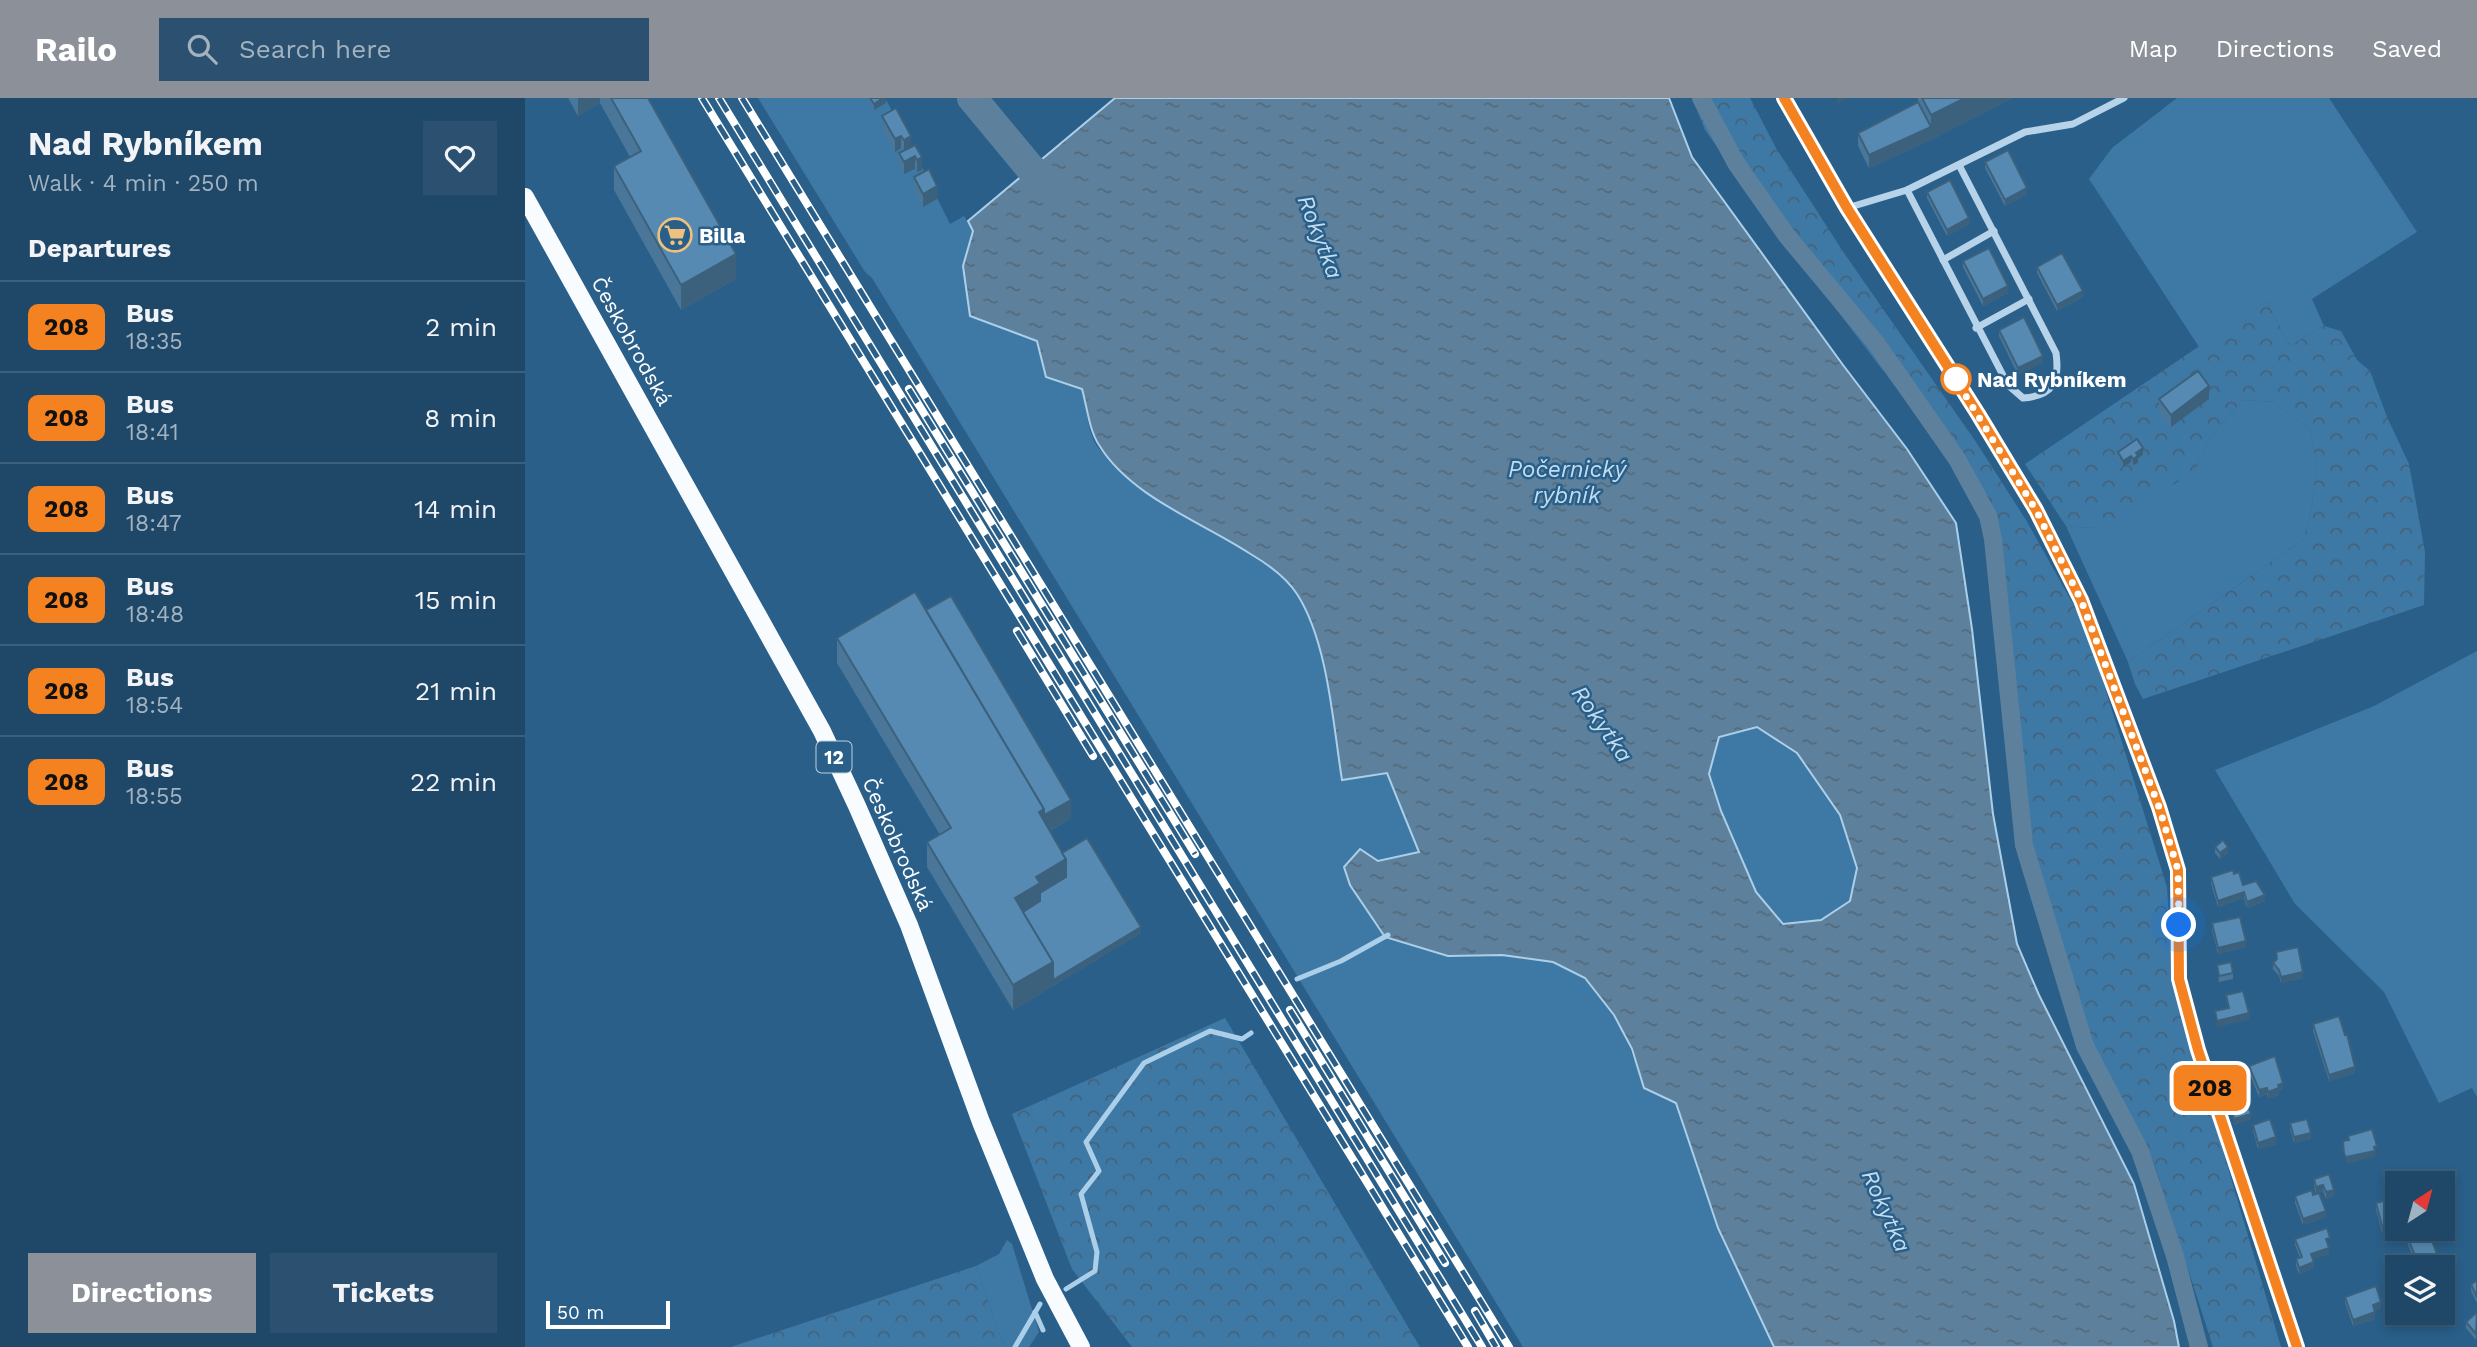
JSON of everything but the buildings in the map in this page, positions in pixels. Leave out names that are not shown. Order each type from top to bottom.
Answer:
[{"type":"main road","name":"Českobrodská","points":[[525,197],[822,731],[909,925],[981,1122],[1045,1279],[1081,1347]]},
{"type":"street","points":[[1784,98],[1847,208],[2036,510],[2081,600],[2102,651],[2159,807],[2178,870],[2179,979],[2198,1050],[2297,1347]]},
{"type":"street","points":[[1847,208],[1907,190],[2025,132],[2073,124],[2124,98]]},
{"type":"street","points":[[1907,190],[1976,328],[2008,385],[2023,398],[2039,397],[2052,386],[2059,372],[2056,354],[1959,166]]},
{"type":"street","points":[[1943,260],[1994,231]]},
{"type":"street","points":[[1976,328],[2029,299]]},
{"type":"green space","points":[[758,98],[885,98],[950,224],[964,216],[973,231],[963,266],[970,316],[1037,341],[1046,377],[1082,388],[1092,435],[1105,455],[1162,503],[1258,557],[1273,568],[1297,594],[1316,634],[1322,658],[1342,780],[1387,773],[1419,852],[1378,861],[1448,956],[1513,956],[1551,961],[1586,980],[1600,995],[1612,1012],[1631,1050],[1644,1088],[1676,1102],[1718,1228],[1774,1347],[1523,1347],[872,278],[865,272]]},
{"type":"green space","points":[[1692,98],[1750,98],[1776,148],[1846,256],[1976,442],[2026,520],[2086,627],[2167,887],[2173,982],[2281,1347],[2213,1347],[2154,1163],[2106,1069],[2085,1046],[2085,1016],[2040,888],[2009,695],[1996,571],[1985,519],[1951,460],[1779,234],[1705,130]]},
{"type":"green space","points":[[2177,98],[2329,98],[2417,232],[2312,299],[2324,326],[2290,346],[2266,301],[2199,347],[2089,179],[2112,148]]},
{"type":"green space","points":[[2266,301],[2290,346],[2324,326],[2341,331],[2357,360],[2370,371],[2387,417],[2409,464],[2425,552],[2424,605],[2143,699],[2128,662],[2304,539],[2312,507],[2317,462],[2309,429],[2274,402],[2242,400],[2210,437],[2195,470],[2132,514],[2092,528],[2066,526],[2025,464]]},
{"type":"green space","points":[[2242,400],[2274,402],[2309,429],[2317,462],[2312,507],[2304,539],[2128,662],[2066,526],[2092,528],[2195,470],[2210,437]]},
{"type":"green space","points":[[2477,651],[2477,1097],[2472,1088],[2439,1103],[2384,992],[2295,904],[2215,770],[2374,706]]},
{"type":"green space","points":[[1757,727],[1797,753],[1840,815],[1857,868],[1850,901],[1821,920],[1784,924],[1756,892],[1721,811],[1709,774],[1719,737]]},
{"type":"green space","points":[[1225,1018],[1420,1347],[1132,1347],[1072,1269],[1012,1114]]},
{"type":"green space","points":[[1007,1240],[1012,1244],[1039,1332],[1029,1347],[1004,1347],[976,1266],[999,1254]]},
{"type":"green space","points":[[976,1266],[1004,1347],[731,1347]]},
{"type":"water","name":"Počernický rybník","points":[[1115,98],[1669,98],[1692,157],[1907,449],[1956,523],[1972,629],[1993,814],[2017,944],[2039,995],[2134,1184],[2179,1347],[1774,1347],[1718,1228],[1676,1103],[1644,1088],[1632,1049],[1614,1015],[1585,978],[1553,962],[1502,955],[1448,956],[1385,937],[1350,885],[1344,867],[1360,849],[1378,861],[1419,852],[1387,773],[1342,780],[1322,659],[1316,635],[1297,594],[1281,576],[1262,561],[1148,494],[1129,479],[1099,445],[1082,389],[1046,377],[1037,341],[970,316],[963,266],[973,231],[968,221]],"holes":[[[1757,727],[1797,753],[1840,815],[1857,868],[1850,901],[1821,920],[1783,924],[1756,892],[1721,811],[1709,774],[1719,737]]]},
{"type":"waterway","points":[[972,98],[1031,169],[1064,193]]},
{"type":"waterway","points":[[1701,98],[1736,163],[1787,236],[1876,343],[1957,459],[1988,516],[1993,539],[2024,845],[2085,1046],[2140,1151],[2175,1256],[2199,1347]]},
{"type":"waterway","points":[[1297,979],[1341,961],[1388,935]]},
{"type":"waterway","points":[[1066,1289],[1095,1271],[1097,1252],[1081,1194],[1099,1171],[1086,1142],[1144,1063],[1210,1031],[1242,1039],[1251,1033]]},
{"type":"waterway","points":[[1015,1347],[1040,1304]]},
{"type":"waterway","points":[[1035,1312],[1043,1330]]},
{"type":"railway","points":[[702,98],[1468,1347]]},
{"type":"railway","points":[[719,98],[1482,1347]]},
{"type":"railway","points":[[742,98],[1509,1347]]},
{"type":"railway","points":[[909,389],[1195,854]]},
{"type":"railway","points":[[1017,631],[1093,756]]},
{"type":"railway","points":[[1290,1010],[1445,1263]]},
{"type":"railway","points":[[1475,1311],[1496,1347]]},
{"type":"bus line","name":"208","points":[[1784,98],[1847,208],[2036,510],[2081,600],[2102,651],[2159,807],[2178,870],[2179,979],[2198,1050],[2297,1347]]},
{"type":"place","name":"Billa","points":[[675,235]]},
{"type":"place","name":"Nad Rybníkem","points":[[1956,379]]},
{"type":"route","points":[[1956,379],[1951,372],[2036,510],[2081,600],[2102,651],[2159,807],[2178,870],[2179,925]]},
{"type":"water label","name":"Rokytka","points":[[1320,237]]},
{"type":"water label","name":"Rokytka","points":[[1602,724]]},
{"type":"water label","name":"Rokytka","points":[[1886,1211]]}]
